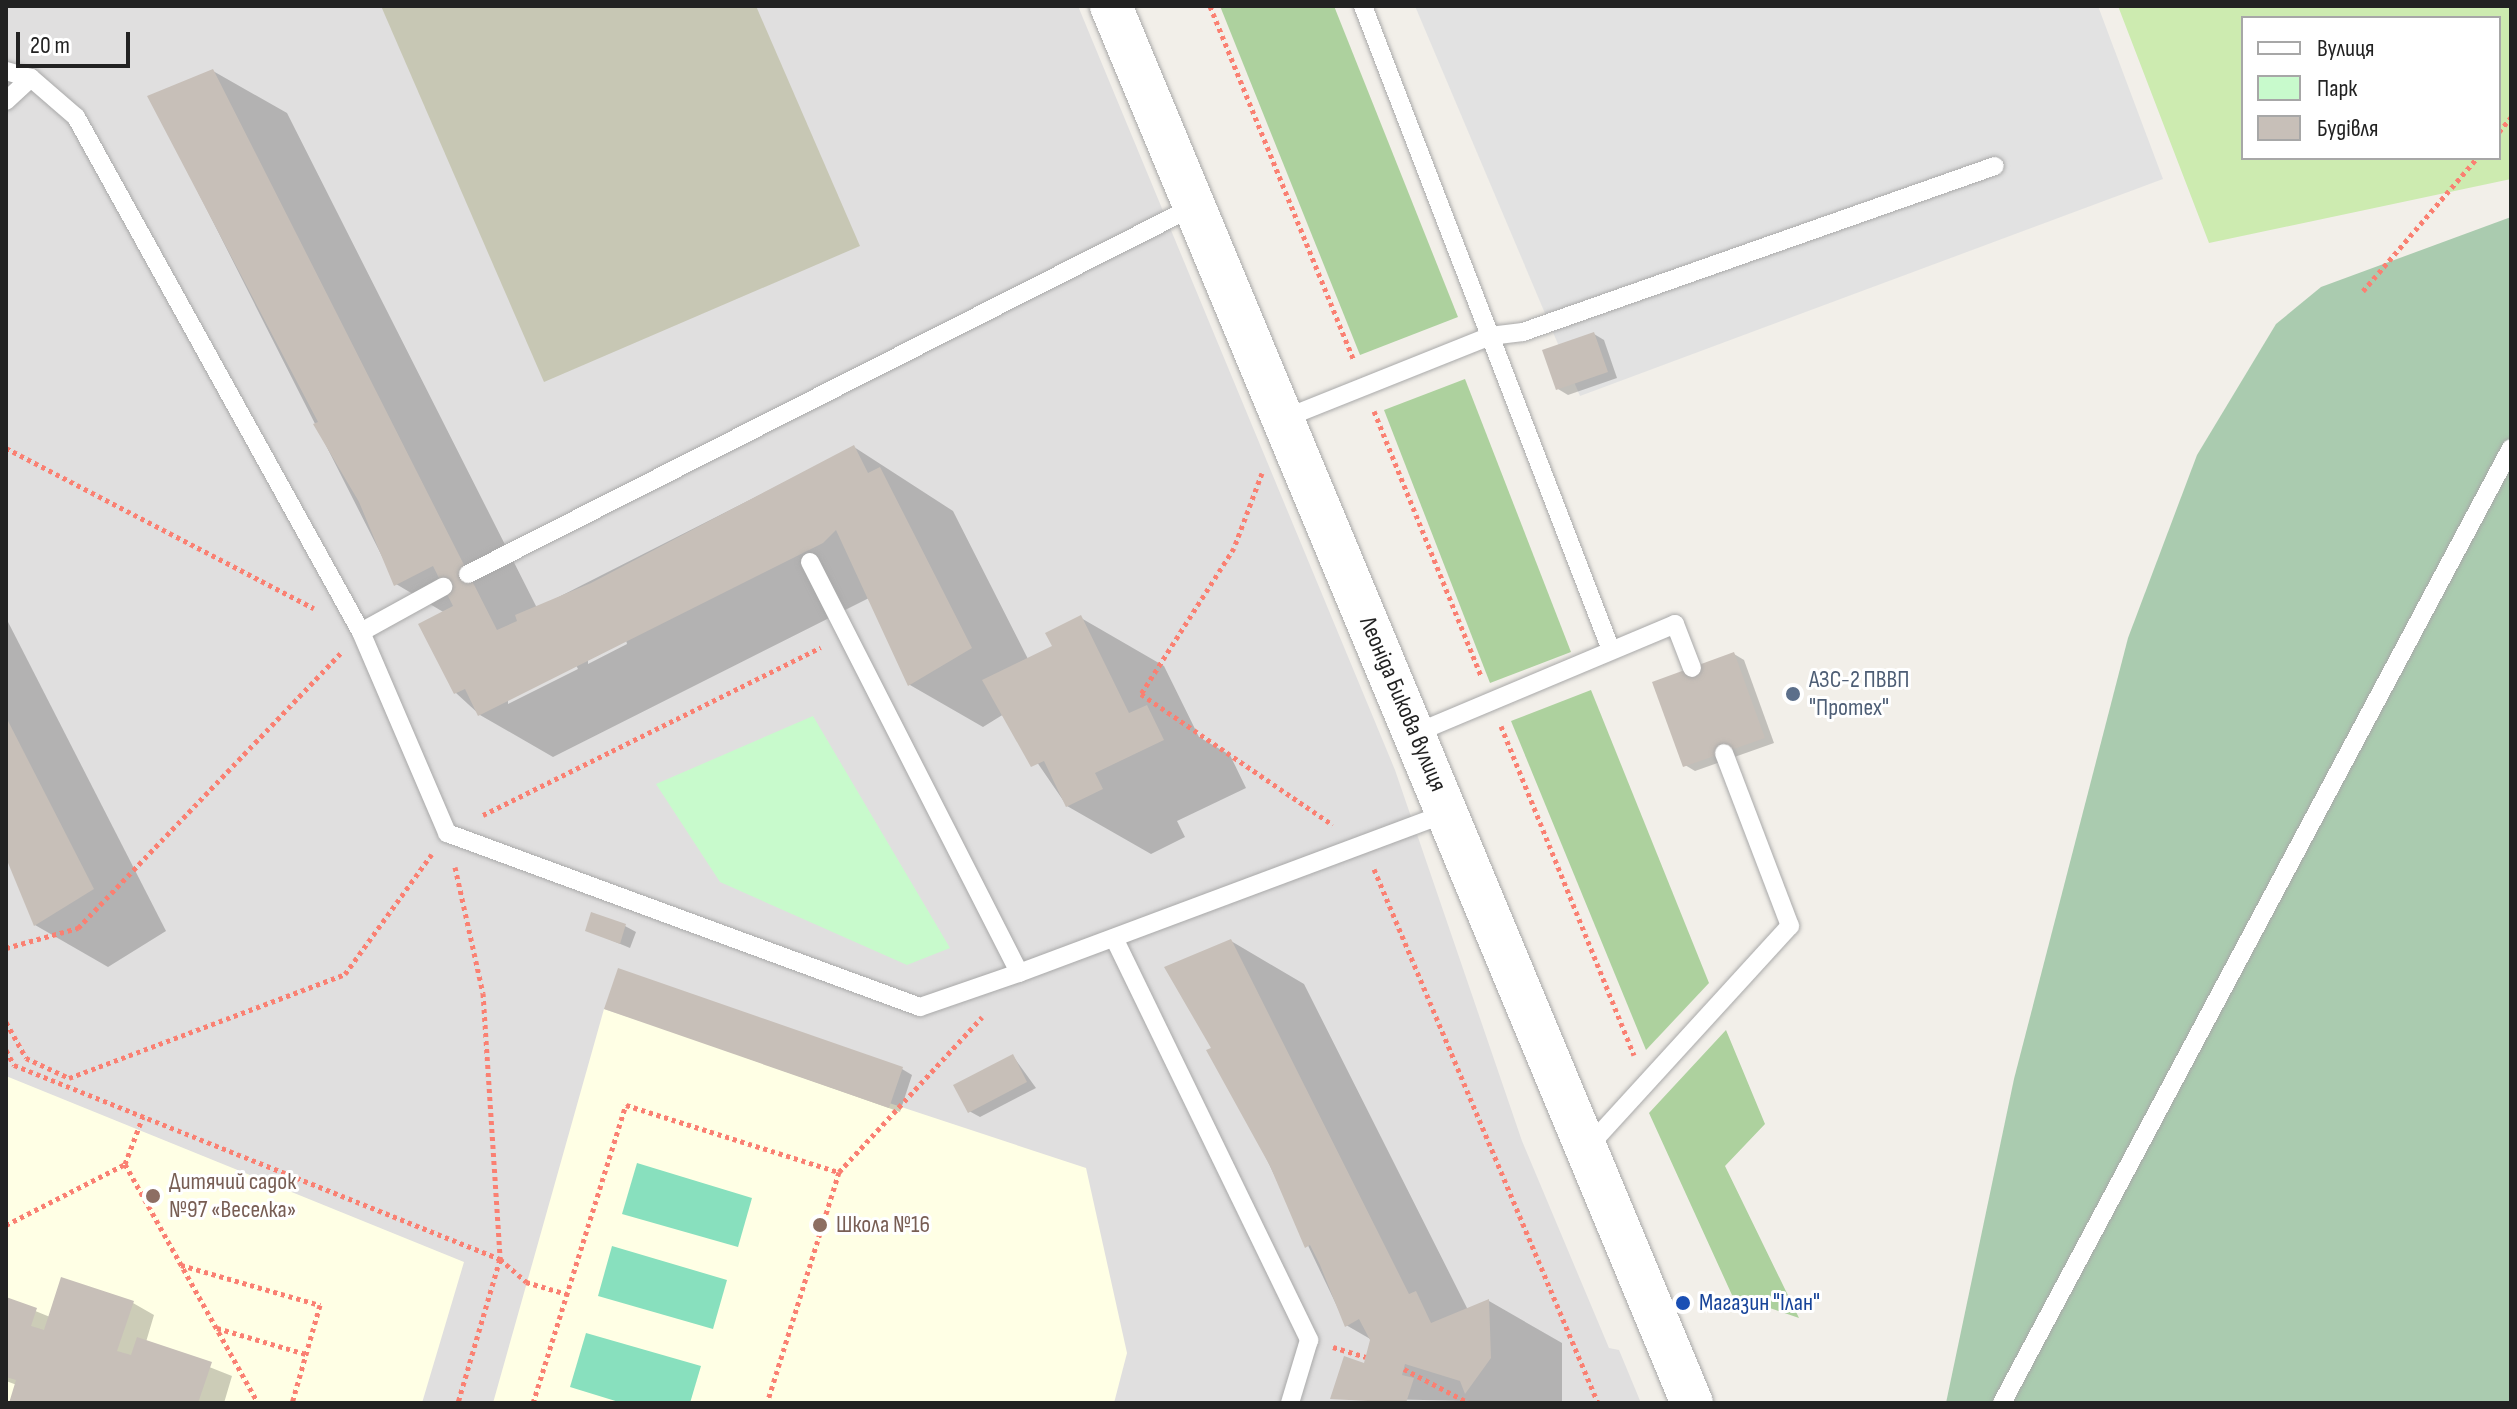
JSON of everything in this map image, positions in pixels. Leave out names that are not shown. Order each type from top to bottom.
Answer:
[{"type":"street","name":"Леоніда Бикова вулиця","points":[[1111,6],[1449,812],[1692,1403]]},
{"type":"lane","points":[[1363,6],[1611,650]]},
{"type":"lane","points":[[6,71],[31,78],[76,117],[361,632],[447,833],[920,1007],[1115,940],[1449,812]]},
{"type":"lane","points":[[6,101],[31,78]]},
{"type":"lane","points":[[1283,419],[1490,336],[1523,332],[1995,166]]},
{"type":"lane","points":[[468,574],[1193,207]]},
{"type":"lane","points":[[2002,1403],[2511,448]]},
{"type":"lane","points":[[810,562],[1019,973]]},
{"type":"lane","points":[[361,632],[443,587]]},
{"type":"lane","points":[[1416,733],[1490,699],[1675,624],[1692,668]]},
{"type":"lane","points":[[1587,1148],[1790,926],[1724,753]]},
{"type":"lane","points":[[1115,940],[1309,1340],[1290,1403]]},
{"type":"path","points":[[1210,6],[1646,1085]]},
{"type":"path","points":[[2363,291],[2475,160]]},
{"type":"path","points":[[1283,419],[1234,548],[1141,694],[1364,846],[1598,1403]]},
{"type":"path","points":[[6,448],[361,632],[78,928],[6,948]]},
{"type":"path","points":[[6,1022],[26,1058],[69,1078],[345,974],[447,833],[847,634]]},
{"type":"path","points":[[447,833],[483,993],[500,1259],[458,1403]]},
{"type":"path","points":[[767,1403],[839,1172],[1019,973]]},
{"type":"path","points":[[6,1050],[14,1065],[500,1259],[526,1282],[567,1294]]},
{"type":"path","points":[[533,1403],[626,1105],[839,1172]]},
{"type":"path","points":[[6,1225],[125,1164],[143,1116]]},
{"type":"path","points":[[125,1164],[258,1403]]},
{"type":"path","points":[[181,1265],[320,1305],[292,1403]]},
{"type":"path","points":[[217,1328],[306,1354]]},
{"type":"path","points":[[1404,1369],[1469,1403]]},
{"type":"shaded area","points":[[6,6],[1078,6],[1395,770],[1522,1141],[1609,1348],[1619,1350],[1641,1403],[6,1403]]},
{"type":"shaded area","points":[[381,6],[756,6],[860,246],[544,382]]},
{"type":"shaded area","points":[[1415,6],[2098,6],[2163,179],[1580,396]]},
{"type":"shaded area","points":[[2511,217],[2511,1403],[1946,1403],[2014,1079],[2128,638],[2197,455],[2276,324],[2321,287]]},
{"type":"shaded area","name":"Школа №16","points":[[604,1009],[1086,1168],[1127,1353],[1114,1403],[493,1403]]},
{"type":"shaded area","name":"Дитячий садок №97 «Веселка»","points":[[6,1076],[464,1262],[422,1403],[6,1403]]},
{"type":"green space","points":[[1220,6],[1334,6],[1458,317],[1360,355]]},
{"type":"green space","points":[[2118,6],[2511,6],[2511,179],[2209,243]]},
{"type":"green space","points":[[1465,379],[1571,652],[1490,683],[1384,410]]},
{"type":"green space","points":[[1591,690],[1709,983],[1646,1050],[1511,721]]},
{"type":"green space","points":[[813,716],[950,948],[907,965],[720,882],[656,784]]},
{"type":"green space","points":[[1726,1030],[1765,1124],[1725,1166],[1799,1318],[1732,1295],[1649,1113]]},
{"type":"green space","points":[[637,1163],[752,1198],[738,1247],[622,1214]]},
{"type":"green space","points":[[612,1246],[727,1280],[713,1329],[598,1296]]},
{"type":"green space","points":[[586,1333],[701,1366],[690,1403],[622,1403],[570,1387]]},
{"type":"building","points":[[213,69],[497,630],[517,621],[515,615],[591,583],[854,445],[868,473],[880,467],[972,648],[908,686],[836,530],[823,543],[478,716],[465,689],[454,694],[418,624],[453,606],[433,566],[394,586],[359,502],[313,424],[318,422],[147,96]]},
{"type":"building","points":[[1594,332],[1608,372],[1556,390],[1542,350]]},
{"type":"building","points":[[1081,615],[1129,713],[1147,705],[1164,740],[1095,773],[1103,789],[1066,807],[1044,761],[1031,767],[982,680],[1052,646],[1045,633]]},
{"type":"building","points":[[1734,652],[1765,738],[1683,767],[1652,682]]},
{"type":"building","points":[[6,717],[94,889],[34,926],[6,858]]},
{"type":"building","points":[[591,912],[626,924],[620,944],[585,931]]},
{"type":"building","points":[[1231,939],[1409,1294],[1416,1291],[1431,1323],[1489,1299],[1491,1358],[1465,1394],[1460,1381],[1405,1364],[1402,1375],[1414,1378],[1406,1403],[1330,1399],[1344,1356],[1364,1363],[1370,1340],[1359,1319],[1345,1327],[1310,1245],[1305,1248],[1270,1166],[1206,1050],[1211,1048],[1164,967]]},
{"type":"building","points":[[618,968],[903,1067],[889,1108],[604,1009]]},
{"type":"building","points":[[1013,1054],[1027,1082],[968,1113],[953,1085]]},
{"type":"building","points":[[61,1277],[134,1301],[117,1351],[131,1355],[137,1337],[212,1362],[198,1403],[9,1403],[16,1380],[6,1377],[6,1297],[37,1308],[31,1326],[44,1330]]},
{"type":"place","name":"АЗС-2 ПВВП \"Протех\"","points":[[1793,694]]},
{"type":"place","name":"Дитячий садок №97 «Веселка»","points":[[153,1196]]},
{"type":"place","name":"Школа №16","points":[[820,1225]]},
{"type":"place","name":"Магазин \"Ілан\"","points":[[1683,1303]]}]
